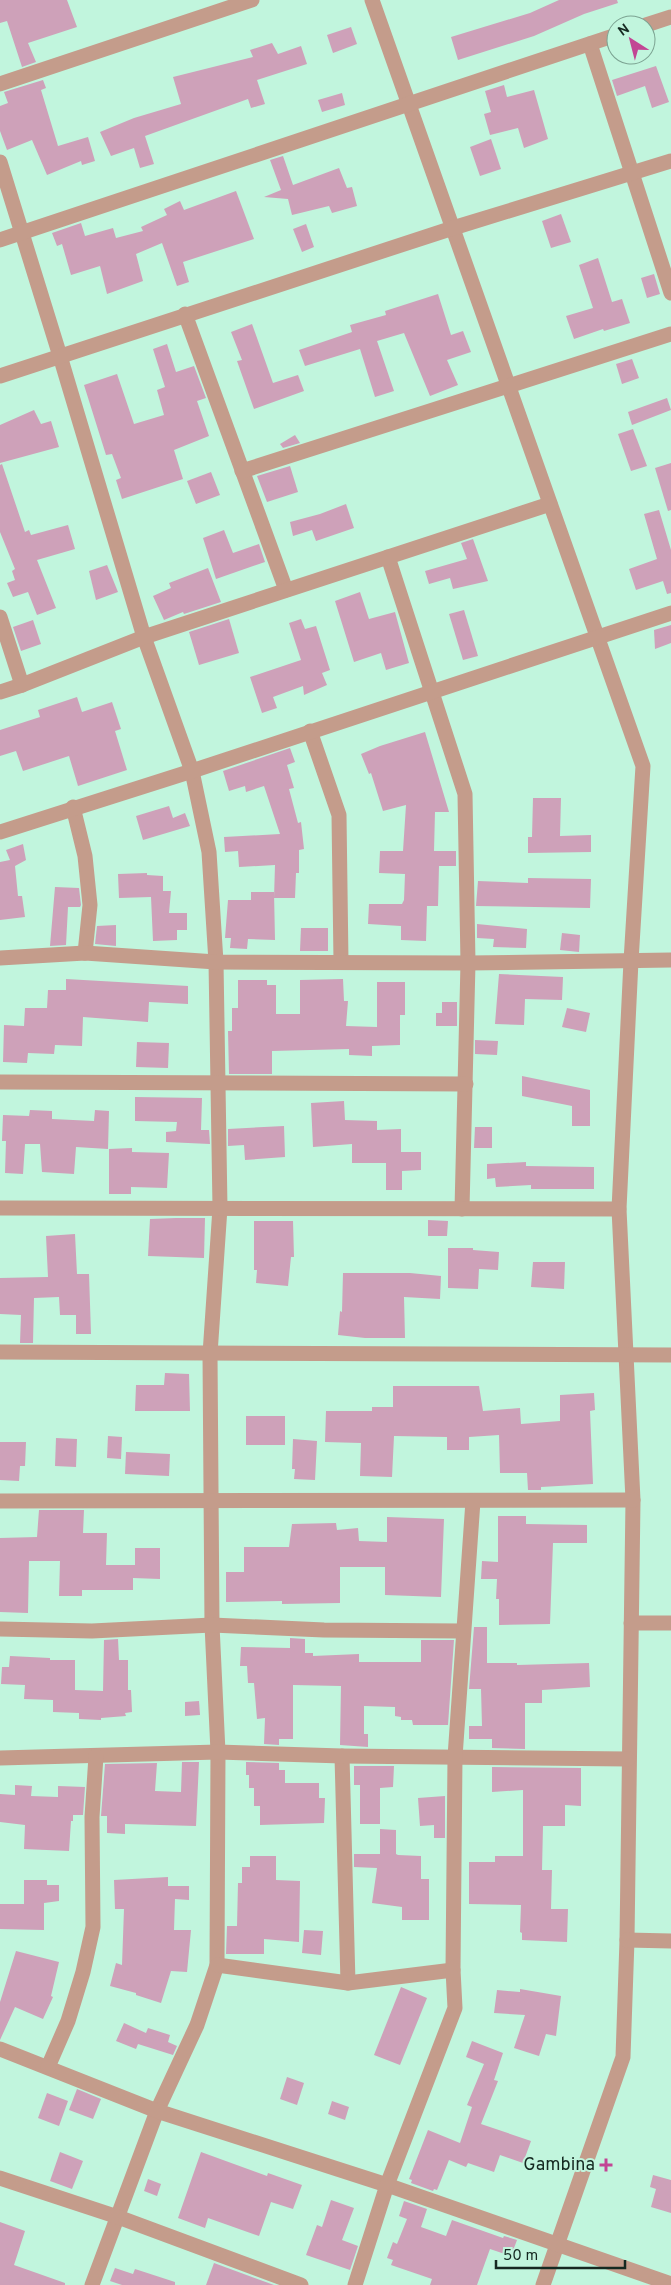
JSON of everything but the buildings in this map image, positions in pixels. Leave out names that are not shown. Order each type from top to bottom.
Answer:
[{"type":"street","points":[[0,84],[252,0]]},
{"type":"street","points":[[372,0],[643,766],[619,1209],[632,1500],[627,1940],[623,2057],[543,2285]]},
{"type":"street","points":[[656,22],[671,17]]},
{"type":"street","points":[[0,240],[606,39]]},
{"type":"street","points":[[590,44],[671,293]]},
{"type":"street","points":[[0,376],[452,228],[671,161]]},
{"type":"street","points":[[0,162],[144,637],[192,771],[209,852],[216,962],[220,1208],[210,1354],[212,1625],[218,1752],[216,1965],[197,2025],[157,2111],[92,2285]]},
{"type":"street","points":[[185,314],[286,590]]},
{"type":"street","points":[[242,471],[671,334]]},
{"type":"street","points":[[0,692],[144,637],[550,504]]},
{"type":"street","points":[[388,557],[465,794],[468,963],[462,1208]]},
{"type":"street","points":[[0,832],[73,807],[192,771],[671,613]]},
{"type":"street","points":[[0,617],[22,685]]},
{"type":"street","points":[[310,731],[339,815],[341,962]]},
{"type":"street","points":[[73,807],[85,856],[90,905],[85,953]]},
{"type":"street","points":[[0,958],[85,953],[216,962],[468,963],[671,960]]},
{"type":"street","points":[[0,1082],[466,1084]]},
{"type":"street","points":[[0,1208],[619,1209]]},
{"type":"street","points":[[0,1352],[210,1354],[626,1353],[671,1355]]},
{"type":"street","points":[[355,2285],[387,2185],[455,2008],[453,1970],[455,1757],[462,1631],[473,1500]]},
{"type":"street","points":[[0,1501],[632,1500]]},
{"type":"street","points":[[631,1623],[671,1623]]},
{"type":"street","points":[[0,1629],[92,1631],[212,1625],[324,1630],[462,1631]]},
{"type":"street","points":[[0,1758],[218,1752],[342,1756],[628,1759]]},
{"type":"street","points":[[48,2068],[71,2013],[84,1972],[93,1927],[92,1817],[96,1756]]},
{"type":"street","points":[[342,1756],[348,1983]]},
{"type":"street","points":[[627,1940],[671,1942]]},
{"type":"street","points":[[216,1965],[348,1983],[453,1970]]},
{"type":"street","points":[[0,2049],[157,2111],[387,2185],[671,2284]]},
{"type":"street","points":[[0,2178],[118,2217],[301,2285]]},
{"type":"place","name":"Gambina","points":[[606,2165]]}]
